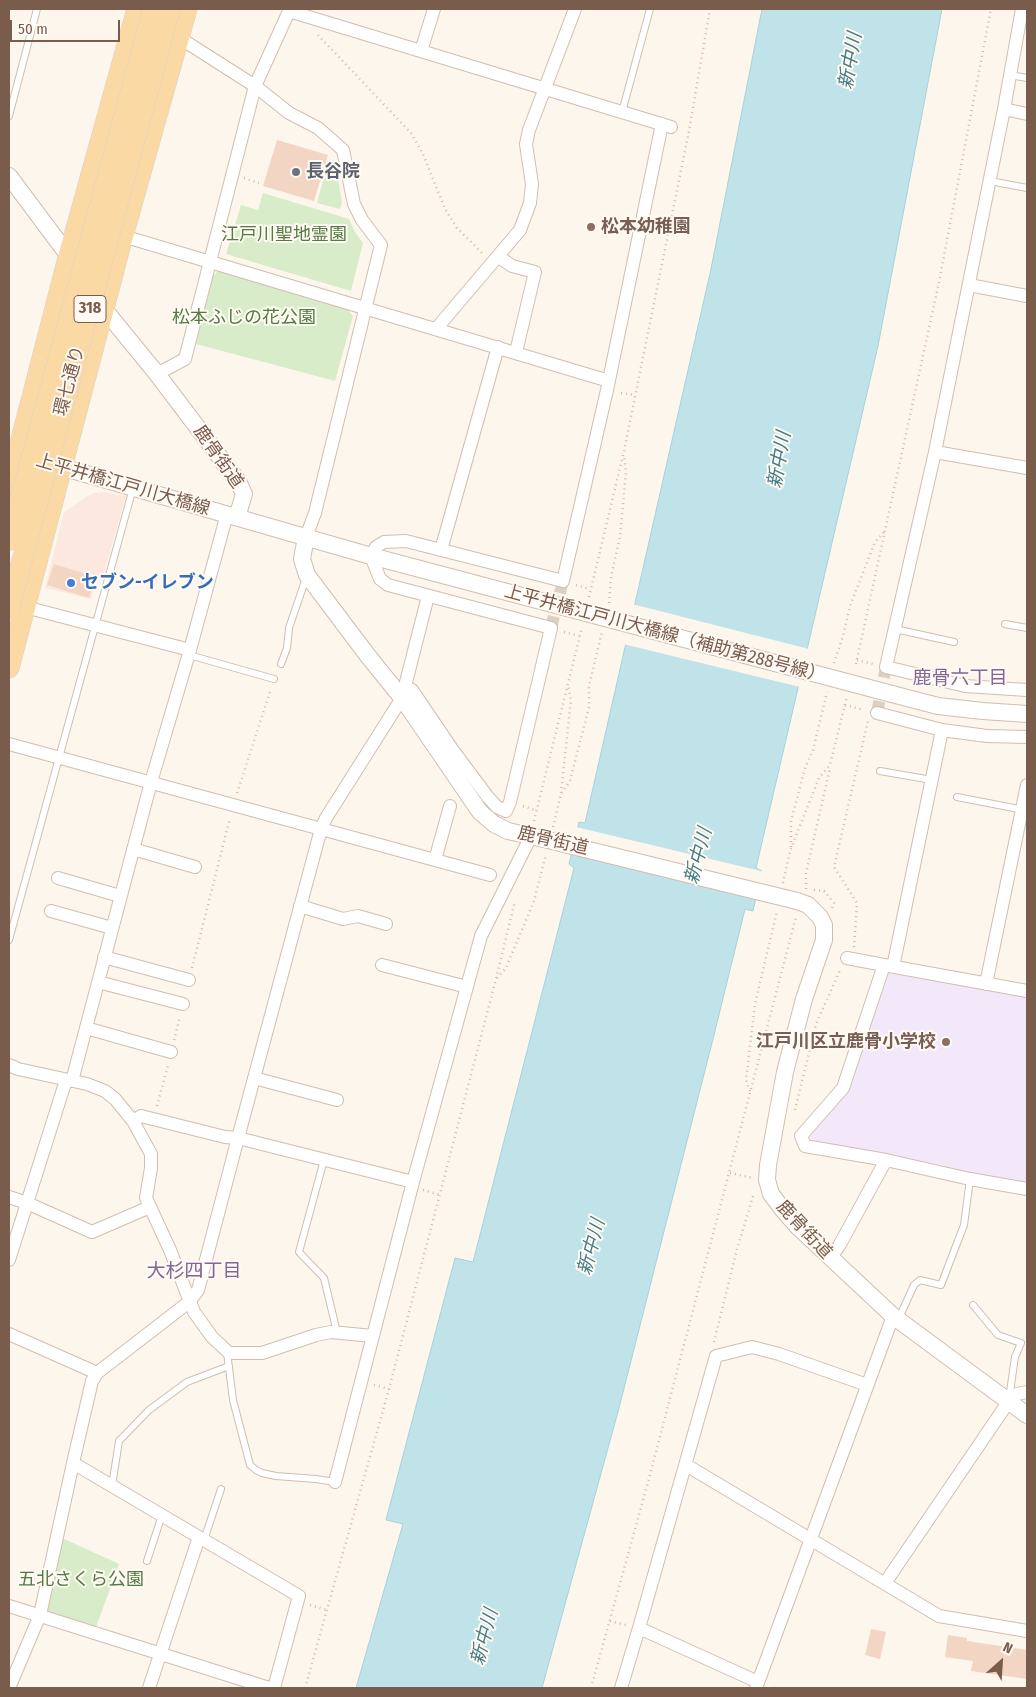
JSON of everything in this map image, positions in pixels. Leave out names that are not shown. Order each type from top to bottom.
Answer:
[{"type":"main road","points":[[9,486],[13,453],[137,9]]},
{"type":"main road","name":"環七通り","points":[[9,541],[153,9]]},
{"type":"main road","name":"環七通り","points":[[17,608],[170,9]]},
{"type":"main road","points":[[9,668],[17,608],[62,467],[123,236],[187,9]]},
{"type":"street","points":[[141,9],[179,38],[255,86],[289,113],[318,128],[343,150],[354,204],[362,220],[380,245],[316,513],[306,537]]},
{"type":"street","points":[[421,50],[434,9]]},
{"type":"street","points":[[436,329],[520,230],[530,203],[532,184],[526,144],[529,130],[575,9]]},
{"type":"street","points":[[1022,9],[1023,33],[1010,75],[935,452],[886,667],[965,686],[1027,690]]},
{"type":"street","points":[[157,374],[185,359],[255,86],[289,10],[666,125],[562,581],[406,541],[384,542],[376,548],[372,556],[380,578],[388,585],[551,628],[510,802],[506,811],[497,807],[488,796],[452,749],[412,690],[404,692]]},
{"type":"street","points":[[1004,109],[1027,114]]},
{"type":"street","name":"鹿骨街道","points":[[9,178],[69,254],[104,310],[157,374],[243,489],[244,494],[232,516],[306,537],[302,559],[307,575],[368,656],[404,692],[480,812],[494,824],[508,831],[544,838],[800,901],[808,905],[820,917],[824,925],[824,940],[804,998],[791,1047],[768,1165],[761,1179],[783,1210],[830,1258],[896,1318],[1027,1415]]},
{"type":"street","points":[[123,236],[609,381]]},
{"type":"street","points":[[496,260],[535,272],[516,352]]},
{"type":"street","points":[[969,285],[1027,296]]},
{"type":"street","points":[[441,550],[498,347]]},
{"type":"street","points":[[935,452],[1027,468]]},
{"type":"street","name":"上平井橋江戸川大橋線","points":[[13,453],[232,516]]},
{"type":"street","points":[[9,1260],[86,1028],[151,782],[189,652],[232,516]]},
{"type":"street","name":"上平井橋江戸川大橋線（補助第288号線）","points":[[306,537],[938,706],[983,712],[1027,714]]},
{"type":"street","points":[[9,1688],[40,1615],[92,1381],[97,1373],[189,1302],[198,1290],[321,829],[404,692],[428,596]]},
{"type":"street","points":[[17,608],[96,625],[189,652]]},
{"type":"street","points":[[874,712],[942,730],[987,736],[1027,737]]},
{"type":"street","points":[[942,730],[889,966],[844,1088],[802,1136],[805,1146],[886,1160],[970,1179],[1027,1189]]},
{"type":"street","points":[[9,744],[59,756],[490,875]]},
{"type":"street","points":[[986,984],[1025,810],[1027,785]]},
{"type":"street","points":[[435,860],[450,806]]},
{"type":"street","points":[[335,1482],[413,1184],[481,936],[544,838]]},
{"type":"street","points":[[133,849],[195,867]]},
{"type":"street","points":[[58,878],[120,896]]},
{"type":"street","points":[[300,906],[343,919],[358,916],[386,924]]},
{"type":"street","points":[[51,912],[112,928]]},
{"type":"street","points":[[104,957],[189,980]]},
{"type":"street","points":[[847,958],[1027,991]]},
{"type":"street","points":[[382,965],[467,986]]},
{"type":"street","points":[[98,982],[183,1004]]},
{"type":"street","points":[[86,1028],[171,1052]]},
{"type":"street","points":[[9,1065],[18,1069],[87,1084],[105,1090],[133,1121],[151,1154],[151,1168],[146,1198],[170,1250],[189,1302],[212,1337],[229,1353],[262,1353],[316,1334],[336,1333],[373,1336]]},
{"type":"street","points":[[254,1078],[337,1100]]},
{"type":"street","points":[[133,1121],[141,1116],[225,1137],[238,1138],[413,1184]]},
{"type":"street","points":[[830,1258],[839,1246],[886,1160]]},
{"type":"street","points":[[9,1197],[92,1232],[150,1207]]},
{"type":"street","points":[[636,1628],[757,1685],[867,1385],[896,1318]]},
{"type":"street","points":[[9,1334],[97,1373]]},
{"type":"street","points":[[621,1688],[636,1628],[686,1465],[716,1356],[752,1347],[779,1354],[867,1385]]},
{"type":"street","points":[[885,1584],[1009,1401],[1017,1394],[1027,1392]]},
{"type":"street","points":[[73,1463],[299,1596],[274,1688]]},
{"type":"street","points":[[686,1465],[938,1616],[1027,1631]]},
{"type":"street","points":[[150,1688],[201,1538]]},
{"type":"street","points":[[9,1606],[269,1688]]},
{"type":"lane","points":[[9,116],[37,9]]},
{"type":"lane","points":[[622,112],[650,9]]},
{"type":"lane","points":[[1010,75],[1027,78]]},
{"type":"lane","points":[[990,181],[1027,188]]},
{"type":"lane","points":[[9,940],[133,488]]},
{"type":"lane","points":[[280,664],[287,648],[289,628],[307,575]]},
{"type":"lane","points":[[1005,624],[1027,628]]},
{"type":"lane","points":[[895,629],[954,642]]},
{"type":"lane","points":[[189,652],[274,679]]},
{"type":"lane","points":[[880,771],[932,780]]},
{"type":"lane","points":[[958,797],[1025,810]]},
{"type":"lane","points":[[324,1160],[299,1252],[324,1278],[336,1333]]},
{"type":"lane","points":[[896,1318],[914,1286],[920,1280],[941,1285],[964,1225],[970,1179]]},
{"type":"lane","points":[[973,1305],[998,1335],[1022,1343],[1015,1357],[1009,1401]]},
{"type":"lane","points":[[227,1351],[233,1400],[250,1465],[262,1473],[276,1476],[335,1482]]},
{"type":"lane","points":[[112,1486],[119,1441],[150,1410],[187,1382],[229,1366]]},
{"type":"lane","points":[[201,1538],[221,1489]]},
{"type":"lane","points":[[147,1561],[162,1515]]},
{"type":"path","points":[[496,979],[506,968],[534,901],[568,682],[624,451],[689,131],[710,9]]},
{"type":"path","points":[[856,664],[940,282],[991,9]]},
{"type":"path","points":[[318,35],[411,132],[423,154],[445,209],[457,228],[496,260]]},
{"type":"path","points":[[238,177],[259,183]]},
{"type":"path","points":[[608,605],[611,577],[620,537],[626,472],[624,451]]},
{"type":"path","points":[[544,838],[561,794],[570,781],[589,706],[589,686],[604,623]]},
{"type":"path","points":[[857,660],[880,665]]},
{"type":"path","points":[[189,980],[234,804],[274,679]]},
{"type":"path","points":[[561,794],[571,700],[568,682]]},
{"type":"path","points":[[845,705],[874,712]]},
{"type":"path","points":[[591,1688],[730,1173],[800,901],[830,765]]},
{"type":"path","points":[[305,1688],[389,1389],[516,897]]},
{"type":"path","points":[[154,1119],[183,1004]]},
{"type":"path","points":[[713,1348],[755,1189],[761,1179],[730,1173]]},
{"type":"path","points":[[413,1184],[440,1195]]},
{"type":"path","points":[[370,1385],[389,1389]]},
{"type":"path","points":[[297,1602],[327,1610]]},
{"type":"path","points":[[610,1621],[636,1628]]},
{"type":"shaded area","points":[[103,492],[126,496],[102,580],[97,578],[91,599],[45,588],[64,512],[88,496]]},
{"type":"shaded area","name":"江戸川区立鹿骨小学校","points":[[890,972],[1027,996],[1027,1185],[954,1172],[943,1165],[811,1140],[810,1137],[850,1088],[887,974]]},
{"type":"green space","points":[[328,162],[336,165],[342,203],[340,209],[317,203]]},
{"type":"green space","name":"江戸川聖地霊園","points":[[263,193],[349,219],[363,243],[351,291],[226,254],[241,205],[258,210]]},
{"type":"green space","name":"松本ふじの花公園","points":[[218,271],[348,310],[353,316],[335,381],[196,344],[212,277]]},
{"type":"green space","name":"五北さくら公園","points":[[60,1537],[119,1564],[95,1630],[42,1614]]},
{"type":"water","name":"新中川","points":[[762,9],[942,9],[878,346],[756,868],[762,871],[753,911],[745,909],[619,1408],[542,1688],[356,1688],[403,1524],[386,1520],[455,1258],[473,1262],[574,868],[569,864],[579,822],[585,823],[711,269]]},
{"type":"pier","points":[[632,604],[809,649],[800,687],[623,644]]},
{"type":"pier","points":[[576,827],[765,872],[758,899],[569,853]]},
{"type":"building","points":[[277,140],[328,155],[314,201],[263,186]]},
{"type":"building","points":[[54,564],[96,577],[89,598],[47,585]]},
{"type":"building","points":[[871,1629],[886,1632],[880,1659],[865,1655]]},
{"type":"building","points":[[948,1635],[967,1638],[967,1641],[1027,1650],[1027,1679],[971,1671],[973,1661],[945,1657]]},
{"type":"tunnel","points":[[551,628],[563,581]]},
{"type":"tunnel","points":[[877,713],[886,667]]},
{"type":"place","name":"長谷院","points":[[296,172]]},
{"type":"place","name":"松本幼稚園","points":[[591,227]]},
{"type":"place","name":"セブン-イレブン","points":[[71,583]]},
{"type":"place","name":"江戸川区立鹿骨小学校","points":[[946,1042]]},
{"type":"district","name":"鹿骨六丁目","points":[[960,679]]},
{"type":"district","name":"大杉四丁目","points":[[194,1272]]}]
